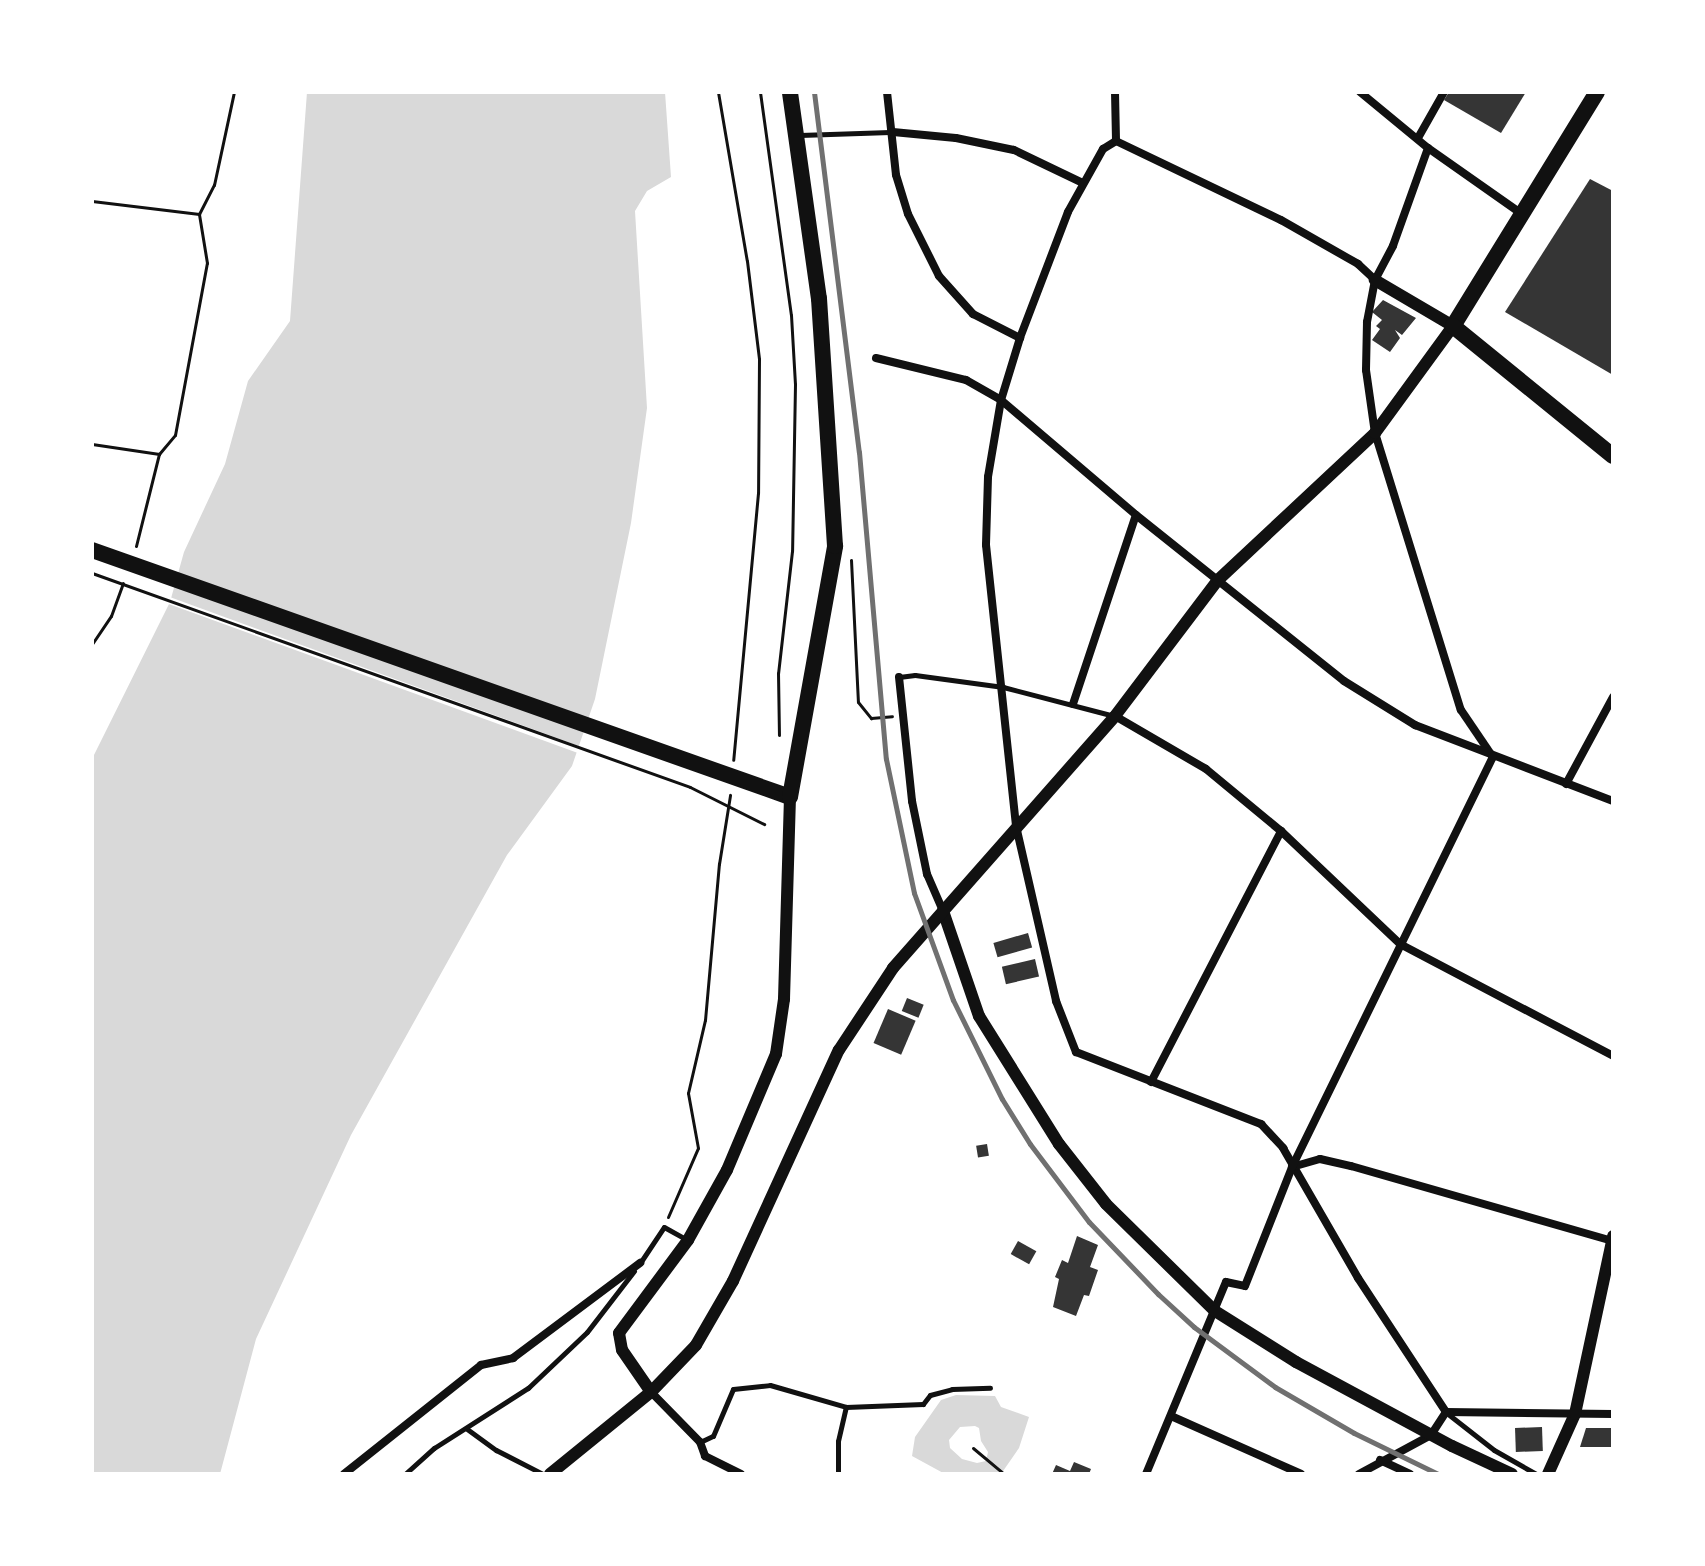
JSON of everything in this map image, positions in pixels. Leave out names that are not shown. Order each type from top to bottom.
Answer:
[{"type":"main road","points":[[92,550],[790,797],[835,546],[819,299],[790,92]]},
{"type":"main road","points":[[1597,92],[1453,326],[1613,456]]},
{"type":"street","points":[[887,92],[896,175],[908,214],[939,276],[973,314],[1020,338]]},
{"type":"street","points":[[1115,92],[1116,141]]},
{"type":"street","points":[[1360,92],[1428,148],[1522,214]]},
{"type":"street","points":[[1418,138],[1444,92]]},
{"type":"street","points":[[893,132],[956,138],[1014,150],[1083,183]]},
{"type":"street","points":[[1116,141],[1103,149],[1068,212],[1020,338],[1001,400],[988,477],[986,545],[1016,826],[1056,1001],[1076,1052],[1261,1124],[1283,1148],[1358,1278],[1446,1412]]},
{"type":"street","points":[[550,1474],[651,1392],[696,1345],[712,1321],[854,1023],[893,968],[1115,716],[1218,580],[1375,433],[1453,326],[1375,280],[1358,264],[1281,220],[1116,141]]},
{"type":"street","points":[[1428,148],[1393,246],[1375,280],[1367,322],[1366,370],[1375,433],[1461,710],[1493,757]]},
{"type":"street","points":[[876,358],[951,375],[1001,400],[1136,515],[1344,681],[1415,725],[1613,801]]},
{"type":"street","points":[[1073,704],[1136,515]]},
{"type":"street","points":[[899,677],[900,716],[927,874],[979,1016],[1059,1144],[1106,1204],[1215,1311],[1296,1362],[1431,1435],[1512,1474]]},
{"type":"street","points":[[1566,784],[1613,697]]},
{"type":"street","points":[[1115,716],[1206,769],[1281,831],[1400,944],[1613,1056]]},
{"type":"street","points":[[1146,1474],[1226,1282],[1245,1286],[1292,1167],[1493,757]]},
{"type":"street","points":[[741,1474],[705,1456],[700,1442],[651,1392],[622,1350],[619,1333],[688,1240],[727,1170],[776,1054],[784,999],[790,797]]},
{"type":"street","points":[[1151,1082],[1247,902],[1281,831]]},
{"type":"street","points":[[1292,1167],[1320,1159],[1612,1239],[1575,1414],[1548,1474]]},
{"type":"street","points":[[344,1474],[481,1365],[513,1358],[640,1263]]},
{"type":"street","points":[[1446,1412],[1613,1414]]},
{"type":"street","points":[[1359,1474],[1431,1435],[1446,1412]]},
{"type":"street","points":[[1171,1416],[1301,1474]]},
{"type":"street","points":[[1380,1460],[1410,1474]]},
{"type":"lane","points":[[795,135],[893,132]]},
{"type":"lane","points":[[899,677],[915,675],[1003,687],[1115,716]]},
{"type":"lane","points":[[405,1474],[434,1448],[528,1388],[577,1341],[640,1263],[664,1227],[688,1240]]},
{"type":"lane","points":[[700,1442],[713,1436],[733,1389],[770,1385],[846,1407],[923,1404],[930,1395],[952,1389],[990,1388]]},
{"type":"lane","points":[[838,1474],[838,1441],[846,1407]]},
{"type":"lane","points":[[1446,1412],[1494,1450],[1536,1474]]},
{"type":"lane","points":[[467,1429],[496,1450],[543,1474]]},
{"type":"path","points":[[92,444],[159,454],[175,435],[207,263],[199,214],[222,157],[234,92]]},
{"type":"path","points":[[718,92],[747,261],[759,359],[758,493],[733,763]]},
{"type":"path","points":[[760,92],[791,315],[795,384],[792,551],[778,673],[779,735]]},
{"type":"path","points":[[92,201],[199,214]]},
{"type":"path","points":[[835,546],[848,550],[851,562],[858,702],[871,718],[900,716]]},
{"type":"path","points":[[92,573],[690,787],[764,824]]},
{"type":"path","points":[[664,1227],[698,1148],[688,1093],[705,1020],[719,864],[730,795]]},
{"type":"path","points":[[973,1448],[1003,1473]]},
{"type":"shaded area","points":[[307,92],[665,92],[671,177],[647,191],[635,211],[647,408],[631,523],[595,699],[572,766],[507,855],[351,1135],[256,1339],[220,1474],[92,1474],[92,759],[170,602],[184,552],[225,464],[248,381],[290,321]]},
{"type":"shaded area","points":[[956,1395],[995,1396],[1001,1407],[1029,1417],[1019,1448],[1001,1474],[945,1474],[912,1456],[915,1437],[941,1400]],"holes":[[[960,1427],[979,1428],[981,1441],[988,1452],[986,1461],[977,1463],[962,1459],[950,1448],[949,1440]]]},
{"type":"pier","points":[[167,596],[582,747],[580,754],[165,603]]},
{"type":"building","points":[[1449,92],[1526,92],[1501,133],[1444,100]]},
{"type":"building","points":[[1590,179],[1613,191],[1613,375],[1505,312]]},
{"type":"building","points":[[1383,300],[1416,318],[1402,335],[1395,330],[1400,338],[1390,352],[1372,340],[1380,329],[1376,326],[1382,320],[1372,312]]},
{"type":"building","points":[[1028,933],[1032,947],[998,957],[993,943]]},
{"type":"building","points":[[1035,959],[1039,977],[1006,984],[1002,967]]},
{"type":"building","points":[[907,998],[924,1005],[918,1018],[902,1011]]},
{"type":"building","points":[[888,1009],[916,1021],[901,1055],[874,1043]]},
{"type":"building","points":[[987,1144],[989,1156],[978,1158],[976,1146]]},
{"type":"building","points":[[1077,1236],[1098,1245],[1090,1267],[1098,1270],[1089,1296],[1084,1295],[1076,1316],[1053,1307],[1059,1279],[1055,1277],[1062,1260],[1068,1263]]},
{"type":"building","points":[[1018,1241],[1036,1251],[1029,1264],[1011,1254]]},
{"type":"building","points":[[1542,1427],[1543,1451],[1516,1452],[1515,1428]]},
{"type":"building","points":[[1586,1428],[1613,1428],[1613,1447],[1580,1447]]},
{"type":"building","points":[[1074,1462],[1091,1469],[1089,1474],[1052,1474],[1056,1465],[1070,1471]]},
{"type":"railway","points":[[814,92],[859,452],[886,759],[914,893],[953,1000],[1002,1099],[1030,1144],[1089,1222],[1158,1294],[1194,1327],[1275,1387],[1354,1433],[1438,1474]]}]
